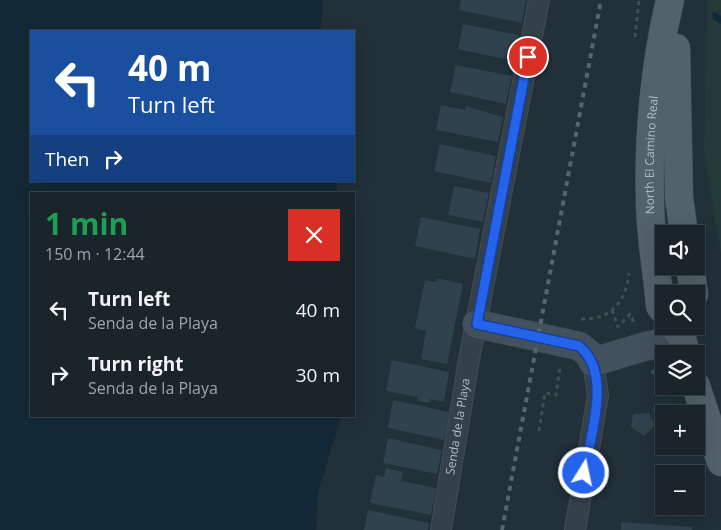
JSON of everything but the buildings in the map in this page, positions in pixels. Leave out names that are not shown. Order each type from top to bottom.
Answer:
[{"type":"main road","name":"North El Camino Real","points":[[671,0],[676,38],[678,197],[683,225]]},
{"type":"main road","name":"North El Camino Real","points":[[658,285],[650,201],[650,168],[660,42],[671,0]]},
{"type":"main road","points":[[699,395],[721,462]]},
{"type":"street","name":"Senda de la Playa","points":[[441,530],[477,324],[539,0]]},
{"type":"street","points":[[477,324],[579,346],[588,353],[593,362],[598,395],[575,530]]},
{"type":"street","points":[[593,362],[682,336]]},
{"type":"path","points":[[575,318],[596,320],[612,310],[624,294],[630,268]]},
{"type":"path","points":[[612,310],[618,327],[630,314],[633,318]]},
{"type":"path","points":[[539,431],[545,393],[556,396],[561,363]]},
{"type":"green space","points":[[707,0],[721,0],[721,254],[704,153]]},
{"type":"water","points":[[0,0],[323,0],[321,30],[30,30],[30,182],[336,182],[338,192],[30,192],[30,417],[341,417],[318,493],[316,530],[0,530]]},
{"type":"waterway","points":[[715,16],[721,20]]},
{"type":"railway","points":[[502,530],[601,0]]},
{"type":"route","points":[[528,57],[477,324],[579,346],[588,353],[593,362],[598,395],[584,473]]}]
